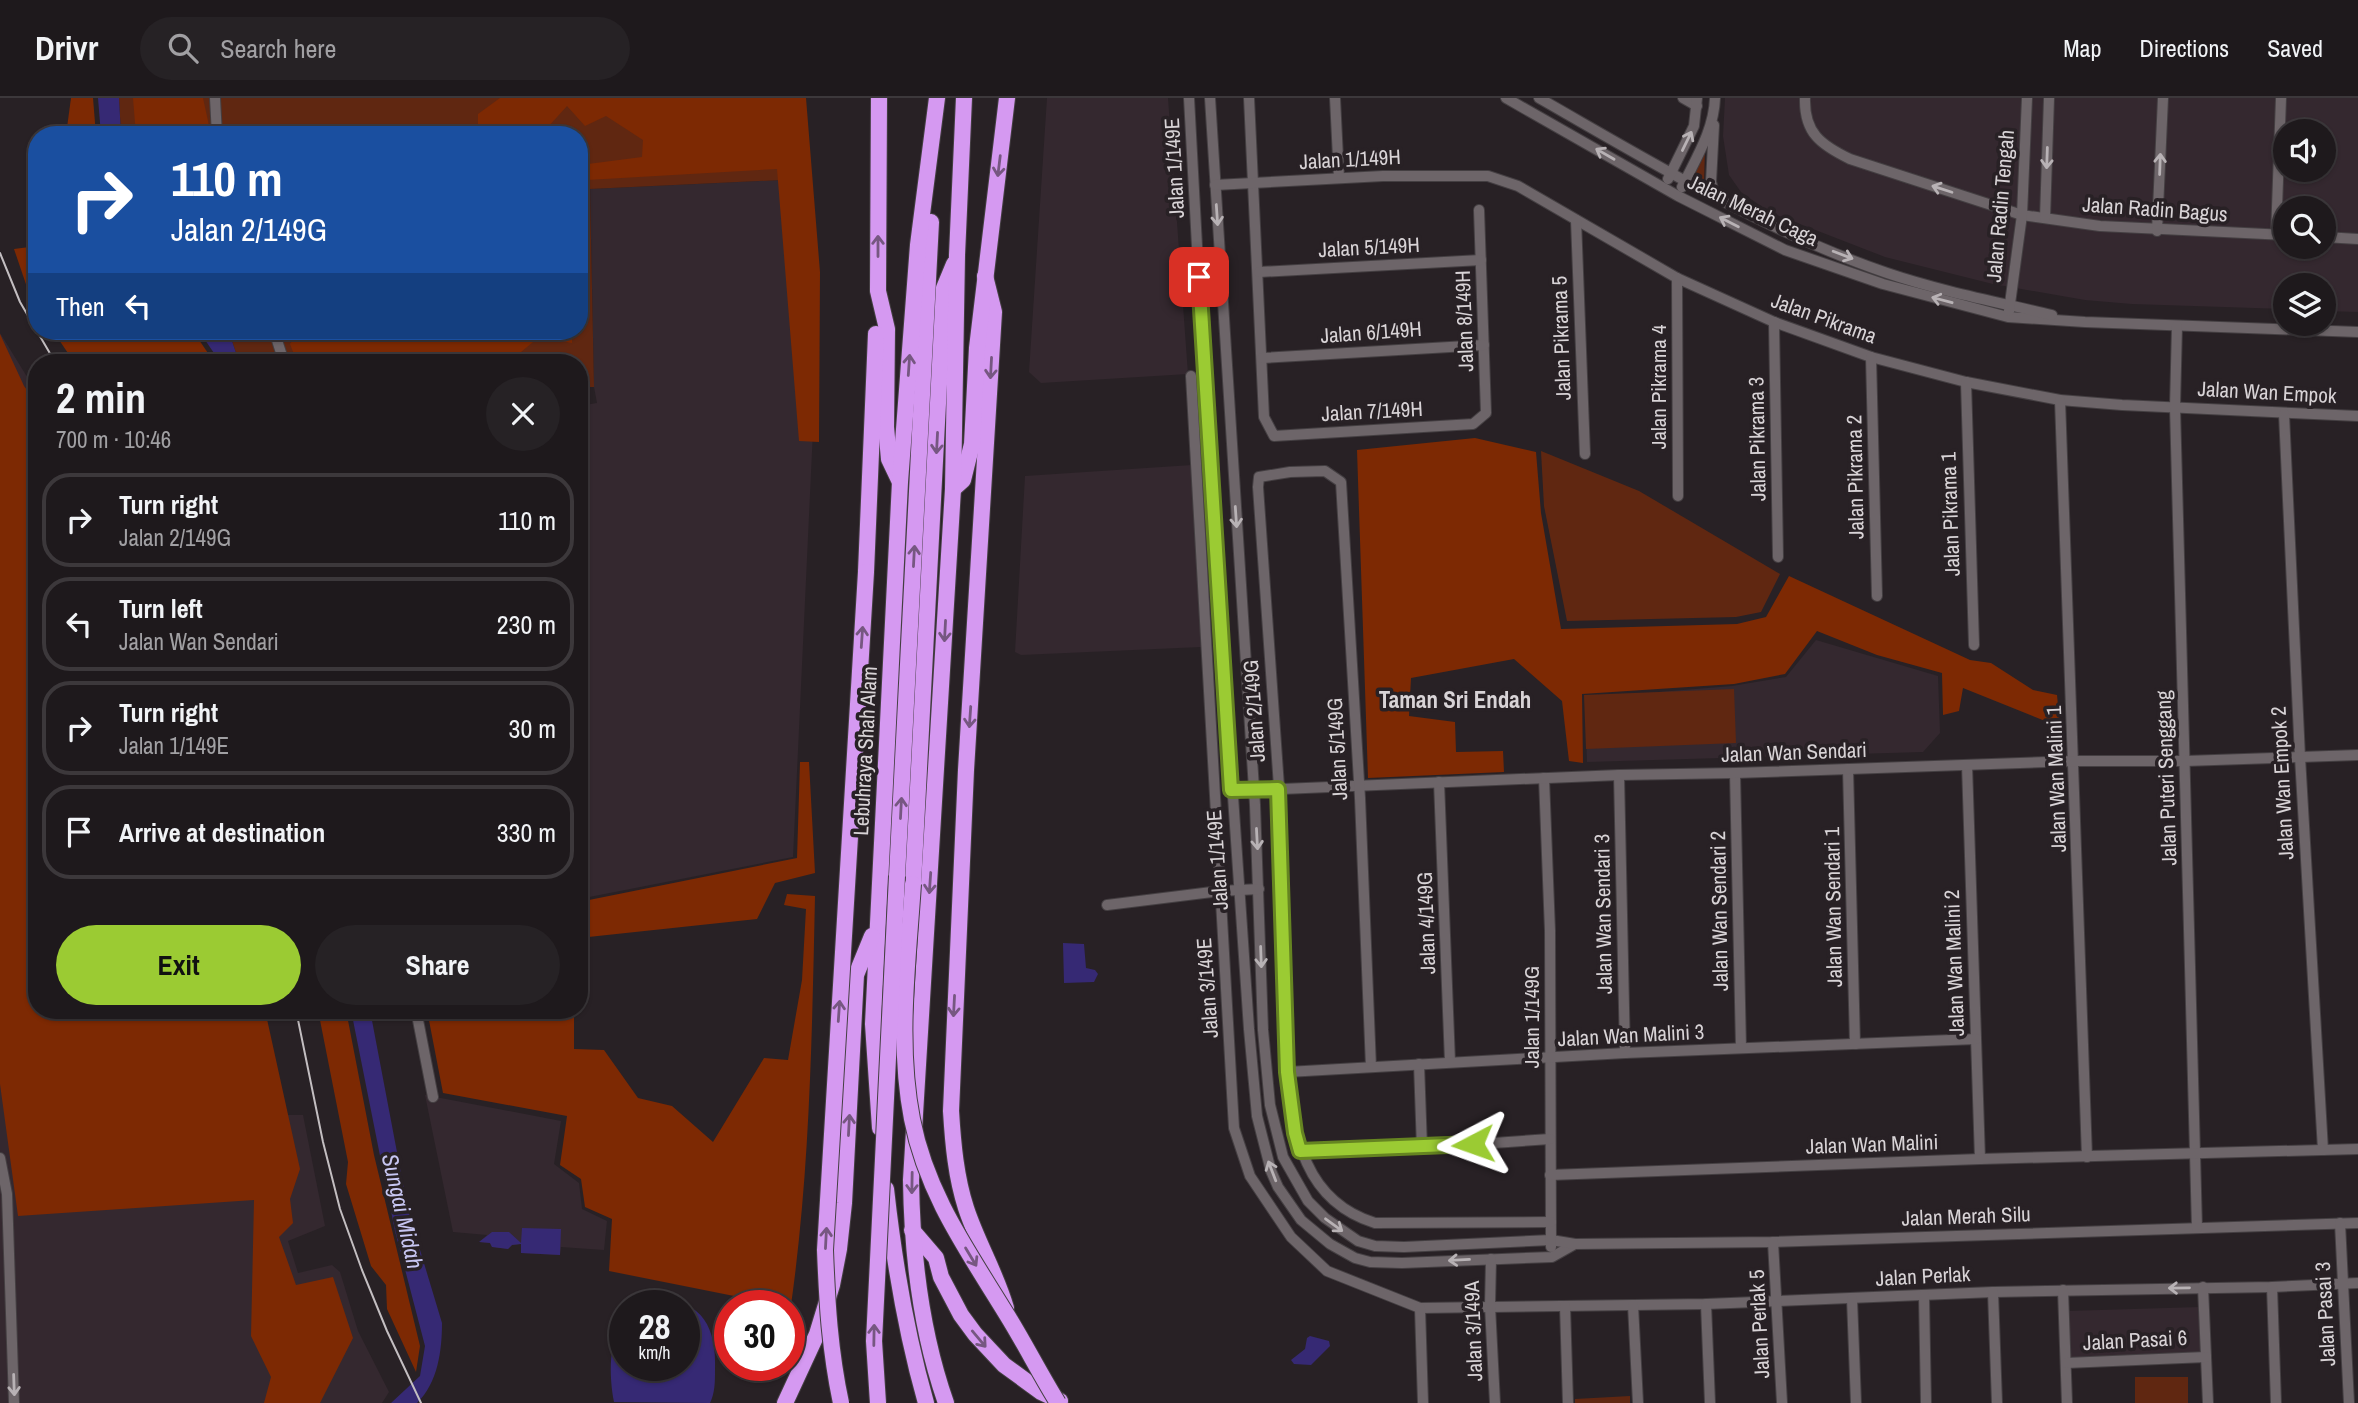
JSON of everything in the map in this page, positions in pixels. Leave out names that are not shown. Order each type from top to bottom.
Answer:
[{"type":"highway","points":[[841,1403],[828,1320],[825,1250],[866,572],[878,291],[879,98]]},
{"type":"highway","points":[[946,1403],[925,1329],[912,1230],[911,1180],[953,489],[957,255],[964,98]]},
{"type":"highway","points":[[953,489],[963,480],[972,444],[985,276],[1007,98]]},
{"type":"highway","points":[[878,1403],[874,1341],[937,103]]},
{"type":"highway","name":"Lebuhraya Shah Alam","points":[[926,1403],[903,1312],[888,1207],[877,1103],[873,1024],[900,482],[918,245],[937,103]]},
{"type":"highway","points":[[957,255],[944,288],[905,1041],[907,1079],[912,1118],[925,1165],[947,1217],[1058,1403]]},
{"type":"highway","points":[[985,276],[994,312],[951,1068],[951,1111],[954,1155],[966,1206],[998,1280],[1008,1317]]},
{"type":"highway","points":[[878,291],[887,329],[886,427],[889,459],[900,482]]},
{"type":"highway","points":[[785,1403],[817,1334],[837,1261],[844,1203],[856,975],[877,925]]},
{"type":"highway","points":[[912,1230],[936,1258],[941,1277],[961,1315],[989,1351],[1020,1378],[1063,1403]]},
{"type":"street","points":[[215,98],[217,126]]},
{"type":"street","name":"Jalan 1/149E","points":[[1189,98],[1231,790],[1257,1116],[1271,1171],[1301,1220],[1319,1236],[1355,1258],[1370,1262],[1402,1263],[1552,1257]]},
{"type":"street","name":"Jalan 1/149E","points":[[1210,98],[1254,790],[1263,1030],[1270,1105],[1283,1157],[1308,1201],[1342,1231],[1358,1241],[1375,1246],[1404,1247],[1551,1240]]},
{"type":"street","points":[[1249,98],[1262,358]]},
{"type":"street","points":[[1335,98],[1339,178]]},
{"type":"street","name":"Jalan Merah Caga","points":[[1506,98],[1678,196],[1785,250],[1883,284],[2009,311],[2085,323],[2358,332]]},
{"type":"street","name":"Jalan Merah Caga","points":[[1539,98],[1671,174],[1792,236],[1887,273],[2009,311]]},
{"type":"street","points":[[1664,188],[1694,126],[1697,102],[1683,98]]},
{"type":"street","points":[[1715,98],[1712,182],[1715,195]]},
{"type":"street","name":"Jalan Radin Bagus","points":[[1805,98],[1807,121],[1819,141],[1830,149],[1850,159],[2022,215],[2100,226],[2273,235]]},
{"type":"street","name":"Jalan Radin Tengah","points":[[2009,311],[2022,215],[2027,98]]},
{"type":"street","name":"Jalan Radin Tengah","points":[[2045,218],[2049,98]]},
{"type":"street","points":[[2157,230],[2163,98]]},
{"type":"street","points":[[2281,98],[2281,196]]},
{"type":"street","points":[[1678,196],[1714,115]]},
{"type":"street","name":"Jalan 1/149H","points":[[1215,185],[1339,178],[1488,176]]},
{"type":"street","name":"Jalan Pikrama","points":[[1488,176],[1518,186],[1677,278],[1774,322],[1871,357],[1966,382],[2060,400],[2175,407]]},
{"type":"street","name":"Jalan 8/149H","points":[[1472,424],[1486,414],[1479,210]]},
{"type":"street","points":[[2007,210],[2015,220],[2019,237]]},
{"type":"street","name":"Jalan Pikrama 5","points":[[1576,220],[1584,454]]},
{"type":"street","points":[[2336,238],[2358,239]]},
{"type":"street","name":"Jalan 5/149H","points":[[1259,272],[1481,260]]},
{"type":"street","name":"Jalan Pikrama 4","points":[[1677,278],[1678,496]]},
{"type":"street","name":"Jalan Pikrama 3","points":[[1774,322],[1778,557]]},
{"type":"street","name":"Jalan Puteri Senggang","points":[[2177,326],[2175,407],[2197,1228]]},
{"type":"street","name":"Jalan 6/149H","points":[[1262,358],[1484,345]]},
{"type":"street","name":"Jalan Pikrama 2","points":[[1871,357],[1877,596]]},
{"type":"street","name":"Jalan 7/149H","points":[[1262,358],[1264,417],[1274,436],[1472,424]]},
{"type":"street","name":"Jalan 3/149E","points":[[1191,376],[1234,1128],[1250,1176],[1291,1237],[1327,1272],[1420,1308],[1490,1306]]},
{"type":"street","name":"Jalan Pikrama 1","points":[[1966,382],[1973,645]]},
{"type":"street","name":"Jalan Wan Malini 1","points":[[2060,400],[2075,761],[2087,1157]]},
{"type":"street","name":"Jalan Wan Empok","points":[[2175,407],[2358,416]]},
{"type":"street","name":"Jalan Wan Empok 2","points":[[2284,414],[2300,757],[2323,1150]]},
{"type":"street","name":"Jalan 5/149G","points":[[1290,472],[1325,471],[1341,482],[1359,785],[1371,1067]]},
{"type":"street","name":"Jalan 2/149G","points":[[1290,472],[1259,477],[1258,487],[1278,789],[1287,1072],[1300,1151],[1314,1175],[1337,1202],[1360,1219],[1375,1223],[1551,1222]]},
{"type":"street","name":"Jalan Wan Sendari","points":[[1231,790],[1619,775],[2358,755]]},
{"type":"street","name":"Jalan Wan Malini 2","points":[[1967,765],[1980,1159]]},
{"type":"street","name":"Jalan Wan Sendari 1","points":[[1848,769],[1855,1044]]},
{"type":"street","name":"Jalan Wan Sendari 2","points":[[1735,773],[1741,1048]]},
{"type":"street","name":"Jalan Wan Sendari 3","points":[[1619,775],[1625,1053]]},
{"type":"street","name":"Jalan 1/149G","points":[[1544,778],[1550,931],[1552,1257]]},
{"type":"street","name":"Jalan 4/149G","points":[[1439,782],[1450,1062]]},
{"type":"street","points":[[1107,905],[1259,889]]},
{"type":"street","points":[[418,1019],[433,1097]]},
{"type":"street","name":"Jalan Wan Malini 3","points":[[1287,1072],[1625,1053],[1976,1038]]},
{"type":"street","points":[[1419,1065],[1422,1148]]},
{"type":"street","points":[[1300,1151],[1422,1148],[1550,1139]]},
{"type":"street","points":[[2196,1154],[2358,1149]]},
{"type":"street","name":"Jalan Wan Malini","points":[[1550,1175],[2196,1154]]},
{"type":"street","points":[[0,1158],[14,1403]]},
{"type":"street","name":"Jalan Pasai 3","points":[[2340,1223],[2349,1403]]},
{"type":"street","name":"Jalan Merah Silu","points":[[1551,1240],[1576,1244],[1773,1242],[2358,1223]]},
{"type":"street","name":"Jalan Perlak 5","points":[[1773,1242],[1782,1403]]},
{"type":"street","name":"Jalan Merah Silu","points":[[1552,1257],[1576,1244]]},
{"type":"street","name":"Jalan 3/149A","points":[[1491,1259],[1490,1306],[1495,1403]]},
{"type":"street","name":"Jalan Perlak","points":[[1490,1306],[1706,1304],[1993,1292],[2358,1283]]},
{"type":"street","points":[[2203,1287],[2208,1403]]},
{"type":"street","points":[[2272,1287],[2276,1403]]},
{"type":"street","points":[[2063,1290],[2067,1403]]},
{"type":"street","points":[[1993,1292],[1997,1403]]},
{"type":"street","points":[[1924,1295],[1926,1403]]},
{"type":"street","points":[[1852,1299],[1856,1403]]},
{"type":"street","points":[[1706,1304],[1710,1403]]},
{"type":"street","points":[[1633,1305],[1639,1403]]},
{"type":"street","points":[[1565,1306],[1568,1403]]},
{"type":"street","points":[[1420,1308],[1423,1403]]},
{"type":"street","name":"Jalan Pasai 6","points":[[2066,1363],[2206,1357]]},
{"type":"shaded area","points":[[71,98],[93,98],[95,126],[67,126]]},
{"type":"shaded area","points":[[119,98],[801,98],[804,179],[590,189],[594,387],[588,387],[588,354],[236,354],[231,340],[588,340],[588,126],[121,126]]},
{"type":"shaded area","points":[[133,98],[203,98],[209,126],[135,126]]},
{"type":"shaded area","points":[[500,98],[806,98],[820,272],[819,442],[799,441],[777,169],[588,180],[588,164],[642,157],[643,140],[606,116],[585,126],[567,106],[549,126],[478,126],[478,114]]},
{"type":"shaded area","points":[[1047,98],[1168,98],[1188,374],[1041,383],[1029,372]]},
{"type":"shaded area","points":[[1725,98],[2358,98],[2358,312],[2336,311],[2336,273],[2273,273],[2273,309],[2085,300],[1993,284],[1885,257],[1769,212],[1741,192],[1729,175],[1723,136]]},
{"type":"shaded area","points":[[1705,144],[1704,187],[1688,179]]},
{"type":"shaded area","points":[[804,179],[814,409],[793,857],[588,897],[588,404],[597,403],[594,387],[590,189]]},
{"type":"shaded area","points":[[28,247],[28,290],[14,249]]},
{"type":"shaded area","points":[[0,333],[28,378],[28,1019],[58,1019],[284,1115],[303,1115],[325,1226],[288,1241],[298,1273],[332,1265],[340,1272],[358,1331],[389,1392],[382,1403],[0,1403]]},
{"type":"shaded area","points":[[0,334],[28,391],[28,1019],[267,1019],[300,1169],[290,1199],[293,1223],[279,1237],[296,1285],[333,1277],[353,1338],[320,1403],[264,1403],[271,1377],[251,1336],[254,1200],[18,1216],[0,1084]]},
{"type":"shaded area","points":[[59,340],[199,340],[209,354],[69,354]]},
{"type":"shaded area","points":[[292,340],[535,340],[519,354],[294,354],[290,344]]},
{"type":"shaded area","points":[[1475,438],[1536,452],[1541,513],[1561,629],[1737,624],[1766,617],[1789,576],[1970,660],[1991,663],[2033,690],[2057,695],[2060,727],[1963,688],[1959,711],[1943,715],[1942,673],[1877,655],[1817,631],[1785,674],[1734,684],[1582,694],[1583,763],[1569,761],[1562,701],[1514,659],[1411,678],[1409,716],[1455,722],[1456,752],[1503,751],[1504,772],[1368,778],[1357,450]]},
{"type":"shaded area","points":[[1541,451],[1639,491],[1780,574],[1761,612],[1736,617],[1567,621],[1544,506]]},
{"type":"shaded area","points":[[1192,465],[1201,647],[1021,655],[1015,652],[1025,476]]},
{"type":"shaded area","points":[[1816,640],[1938,676],[1940,733],[1923,752],[1587,762],[1585,698],[1732,686],[1786,677]]},
{"type":"shaded area","points":[[1734,689],[1736,743],[1586,749],[1584,695]]},
{"type":"shaded area","points":[[800,762],[809,762],[815,873],[775,883],[757,919],[588,937],[588,900],[797,858]]},
{"type":"shaded area","points":[[787,894],[815,896],[806,1157],[793,1290],[714,1292],[609,1271],[612,1219],[585,1207],[581,1179],[560,1165],[567,1116],[443,1093],[429,1019],[574,1019],[574,1049],[604,1050],[638,1098],[672,1106],[713,1142],[764,1058],[788,1060],[802,980],[806,909],[784,905]]},
{"type":"shaded area","points":[[320,1019],[348,1019],[374,1155],[420,1346],[416,1372],[387,1309],[386,1285],[371,1266],[346,1184],[348,1162]]},
{"type":"shaded area","points":[[425,1095],[561,1121],[554,1164],[579,1183],[582,1209],[607,1221],[604,1250],[561,1247],[560,1255],[521,1253],[521,1244],[512,1245],[508,1249],[492,1247],[490,1243],[479,1242],[487,1235],[453,1232]]},
{"type":"shaded area","points":[[2200,1307],[2202,1353],[2070,1359],[2067,1311]]},
{"type":"shaded area","points":[[2135,1377],[2188,1377],[2188,1403],[2135,1403]]},
{"type":"shaded area","points":[[1630,1396],[1630,1403],[1575,1403],[1575,1399]]},
{"type":"water","points":[[98,98],[119,98],[121,126],[100,126]]},
{"type":"water","points":[[205,340],[231,340],[236,354],[215,354]]},
{"type":"water","points":[[1063,943],[1084,944],[1086,968],[1095,970],[1098,974],[1094,982],[1064,983]]},
{"type":"water","name":"Sungai Midah","points":[[353,1019],[372,1019],[408,1210],[442,1323],[440,1355],[434,1376],[417,1403],[391,1403],[420,1376],[425,1346],[395,1231]]},
{"type":"water","points":[[522,1228],[561,1229],[560,1255],[521,1253],[521,1244],[512,1245],[508,1249],[479,1242],[492,1232],[509,1232],[521,1243]]},
{"type":"water","points":[[700,1315],[703,1318],[709,1328],[714,1348],[714,1387],[710,1403],[614,1402],[611,1381],[700,1381]]},
{"type":"water","points":[[1310,1336],[1329,1341],[1330,1346],[1311,1365],[1294,1364],[1291,1360],[1305,1349]]},
{"type":"tram line","points":[[0,253],[28,316]]},
{"type":"tram line","points":[[42,340],[50,354]]},
{"type":"tram line","points":[[298,1019],[340,1209],[387,1331],[421,1403]]},
{"type":"district","name":"Taman Sri Endah","points":[[1455,699]]},
{"type":"route","points":[[1199,277],[1231,790],[1278,789],[1285,942],[1287,1072],[1291,1110],[1300,1151],[1473,1144]]}]
